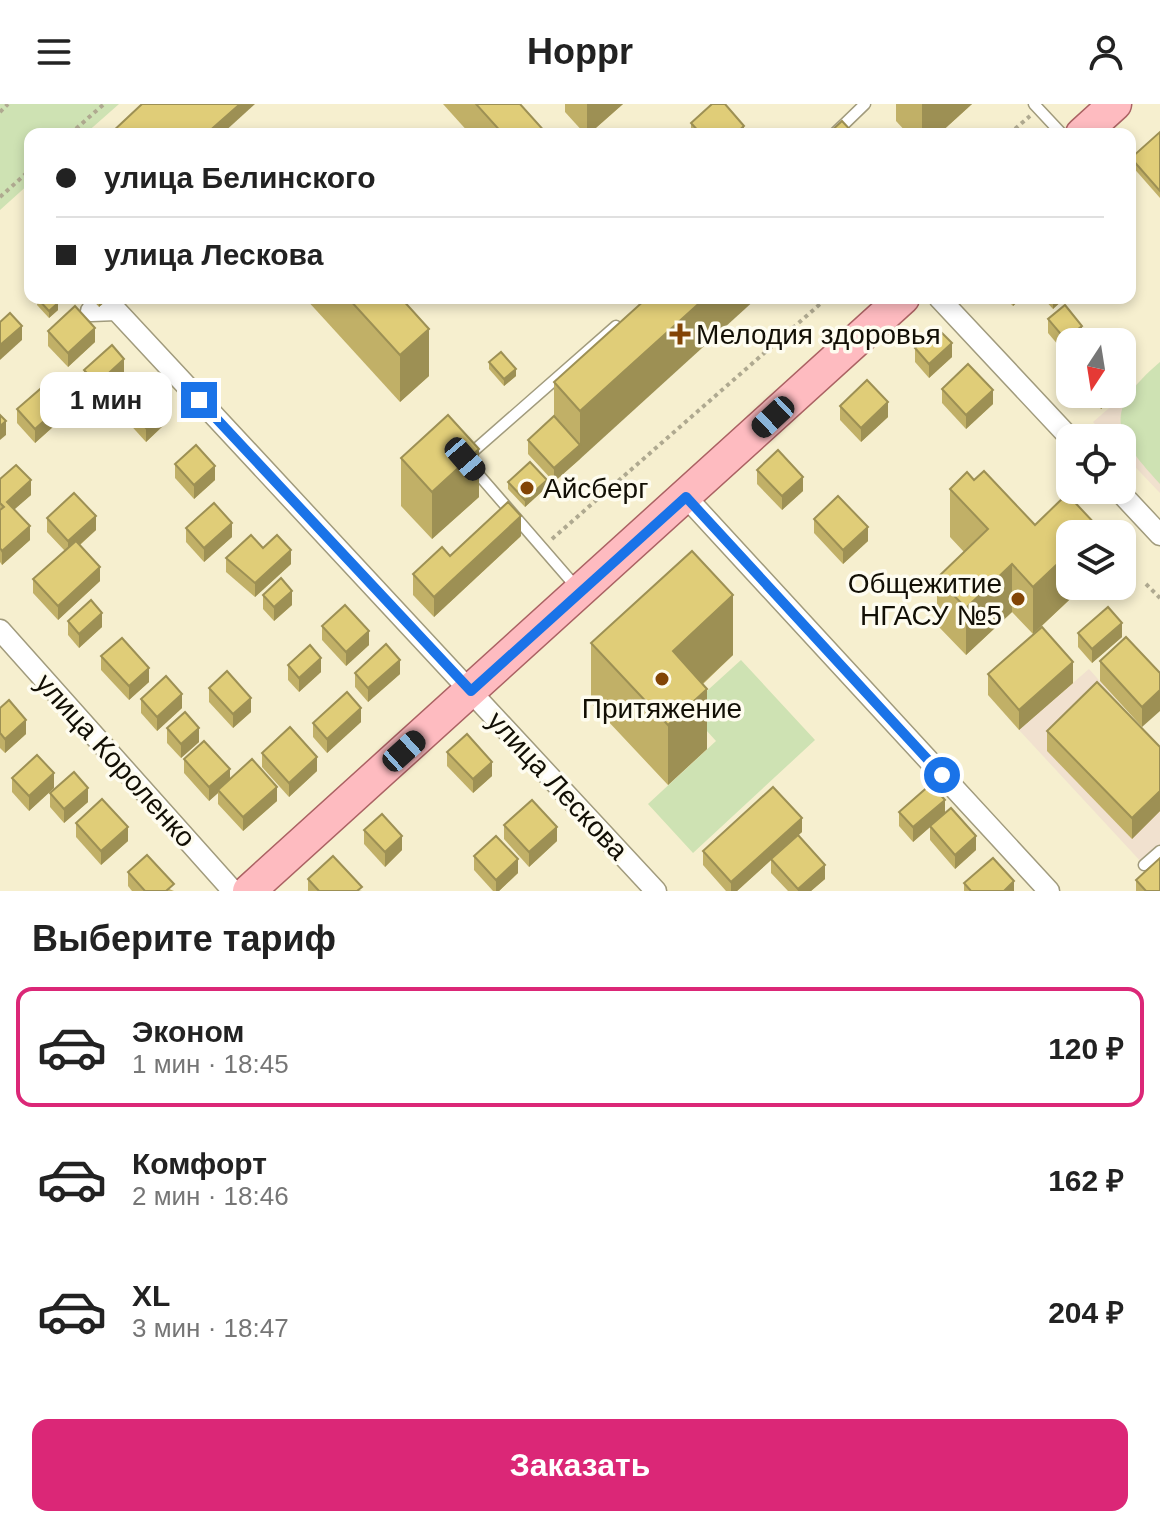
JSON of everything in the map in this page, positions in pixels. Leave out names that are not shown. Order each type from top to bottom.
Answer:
[{"type":"main road","points":[[1089,128],[1115,104]]},
{"type":"main road","points":[[249,891],[896,304]]},
{"type":"street","points":[[945,304],[1057,424]]},
{"type":"street","name":"улица Лескова","points":[[91,311],[116,310],[656,891]]},
{"type":"street","points":[[686,497],[1049,891]]},
{"type":"street","points":[[1131,504],[1160,535]]},
{"type":"street","name":"улица Короленко","points":[[0,630],[233,891]]},
{"type":"lane","points":[[843,128],[865,104]]},
{"type":"lane","points":[[1034,104],[1056,128]]},
{"type":"lane","points":[[580,590],[465,459],[625,318]]},
{"type":"lane","points":[[1144,865],[1160,851]]},
{"type":"path","points":[[0,112],[8,104]]},
{"type":"path","points":[[77,128],[104,104]]},
{"type":"path","points":[[0,197],[24,175]]},
{"type":"path","points":[[542,548],[820,304]]},
{"type":"path","points":[[1146,584],[1160,598]]},
{"type":"shaded area","points":[[1160,364],[1160,493],[1136,468],[1136,424],[1093,422],[1109,408],[1136,408],[1136,385]]},
{"type":"shaded area","points":[[1089,669],[1160,749],[1160,851],[1144,865],[1019,730]]},
{"type":"green space","points":[[0,104],[119,104],[92,128],[24,128],[24,188],[0,210]]},
{"type":"green space","points":[[1160,362],[1160,484],[1136,455],[1136,424],[1121,422],[1122,408],[1136,408],[1136,386]]},
{"type":"green space","points":[[741,660],[815,740],[693,853],[648,804],[716,741],[687,709]]},
{"type":"building","points":[[142,104],[240,104],[213,128],[116,128]]},
{"type":"building","points":[[476,104],[520,104],[542,128],[498,128]]},
{"type":"building","points":[[712,104],[725,104],[744,126],[696,128],[691,123]]},
{"type":"building","points":[[842,121],[848,128],[834,128]]},
{"type":"building","points":[[1160,132],[1160,191],[1136,164],[1136,154]]},
{"type":"building","points":[[43,304],[57,304],[49,311]]},
{"type":"building","points":[[353,304],[406,304],[429,329],[400,355]]},
{"type":"building","points":[[640,304],[698,304],[580,411],[554,382]]},
{"type":"building","points":[[1065,305],[1082,326],[1056,328],[1048,319]]},
{"type":"building","points":[[75,306],[95,328],[68,353],[48,331]]},
{"type":"building","points":[[10,313],[22,326],[0,345],[0,322]]},
{"type":"building","points":[[937,328],[952,343],[929,364],[915,348]]},
{"type":"building","points":[[112,345],[124,359],[97,384],[84,370]]},
{"type":"building","points":[[501,352],[516,369],[504,379],[489,362]]},
{"type":"building","points":[[968,364],[993,390],[966,415],[942,389]]},
{"type":"building","points":[[138,376],[167,408],[146,428],[116,395]]},
{"type":"building","points":[[867,380],[888,402],[861,428],[840,406]]},
{"type":"building","points":[[46,384],[64,403],[35,429],[17,409]]},
{"type":"building","points":[[448,415],[479,449],[432,492],[401,458]]},
{"type":"building","points":[[554,416],[580,445],[554,468],[528,440]]},
{"type":"building","points":[[196,445],[215,466],[194,485],[175,464]]},
{"type":"building","points":[[778,450],[803,477],[782,496],[757,470]]},
{"type":"building","name":"Айсберг","points":[[530,462],[547,480],[525,500],[508,482]]},
{"type":"building","points":[[16,465],[31,480],[7,502],[30,526],[2,551],[0,510],[4,507],[0,503],[0,479]]},
{"type":"building","points":[[984,471],[1035,525],[1057,504],[1076,504],[1091,520],[1056,520],[1056,565],[1033,587],[1012,564],[966,608],[937,578],[988,529],[950,489],[967,472],[974,480]]},
{"type":"building","points":[[74,493],[96,516],[68,541],[47,518]]},
{"type":"building","points":[[838,496],[868,527],[843,550],[814,519]]},
{"type":"building","points":[[508,502],[521,516],[434,597],[413,574],[442,547],[450,556]]},
{"type":"building","points":[[214,503],[232,523],[204,548],[186,528]]},
{"type":"building","points":[[251,535],[263,548],[277,535],[291,550],[255,583],[226,558]]},
{"type":"building","points":[[76,541],[100,567],[58,606],[33,579]]},
{"type":"building","points":[[692,551],[733,595],[673,651],[707,689],[668,725],[591,643]]},
{"type":"building","points":[[281,578],[292,591],[274,607],[263,595]]},
{"type":"building","points":[[91,600],[102,613],[79,634],[68,621]]},
{"type":"building","points":[[345,605],[369,631],[346,652],[322,626]]},
{"type":"building","points":[[1108,607],[1122,623],[1092,649],[1078,633]]},
{"type":"building","points":[[1042,627],[1073,662],[1019,710],[988,674]]},
{"type":"building","points":[[1126,637],[1160,673],[1160,690],[1142,707],[1100,661]]},
{"type":"building","points":[[122,638],[149,668],[129,686],[101,656]]},
{"type":"building","points":[[386,644],[400,660],[368,688],[355,673]]},
{"type":"building","points":[[310,645],[321,658],[299,678],[288,665]]},
{"type":"building","points":[[227,671],[251,698],[233,714],[209,688]]},
{"type":"building","points":[[166,676],[182,694],[157,717],[141,699]]},
{"type":"building","points":[[1097,682],[1160,747],[1160,791],[1132,818],[1047,731]]},
{"type":"building","points":[[347,692],[361,708],[327,739],[313,723]]},
{"type":"building","points":[[9,700],[26,720],[5,739],[0,733],[0,708]]},
{"type":"building","points":[[185,712],[199,728],[181,744],[167,728]]},
{"type":"building","points":[[290,727],[317,757],[289,783],[262,753]]},
{"type":"building","points":[[467,734],[492,762],[473,779],[447,752]]},
{"type":"building","points":[[204,741],[230,769],[209,787],[184,759]]},
{"type":"building","points":[[37,755],[54,773],[29,796],[12,778]]},
{"type":"building","points":[[252,759],[277,787],[243,817],[218,790]]},
{"type":"building","points":[[74,772],[88,788],[64,809],[50,793]]},
{"type":"building","points":[[931,784],[945,800],[913,827],[899,812]]},
{"type":"building","points":[[773,787],[802,818],[731,882],[703,851]]},
{"type":"building","points":[[102,799],[128,827],[101,851],[76,823]]},
{"type":"building","points":[[532,800],[557,827],[529,852],[504,825]]},
{"type":"building","points":[[951,808],[976,836],[955,855],[930,826]]},
{"type":"building","points":[[382,814],[402,836],[385,852],[364,830]]},
{"type":"building","points":[[798,835],[825,865],[798,889],[771,859]]},
{"type":"building","points":[[496,836],[518,859],[496,880],[474,856]]},
{"type":"building","points":[[147,855],[174,884],[166,891],[145,891],[128,872]]},
{"type":"building","points":[[333,856],[362,887],[357,891],[319,891],[308,879]]},
{"type":"building","points":[[993,858],[1014,881],[1004,891],[971,891],[964,883]]},
{"type":"building","points":[[1160,858],[1160,891],[1146,891],[1136,880]]},
{"type":"place","name":"Мелодия здоровья","points":[[680,334]]},
{"type":"place","name":"Айсберг","points":[[527,488]]},
{"type":"place","name":"Общежитие НГАСУ №5","points":[[1018,599]]},
{"type":"place","name":"Притяжение","points":[[662,679]]},
{"type":"route","points":[[199,400],[471,691],[686,497],[942,775]]}]
